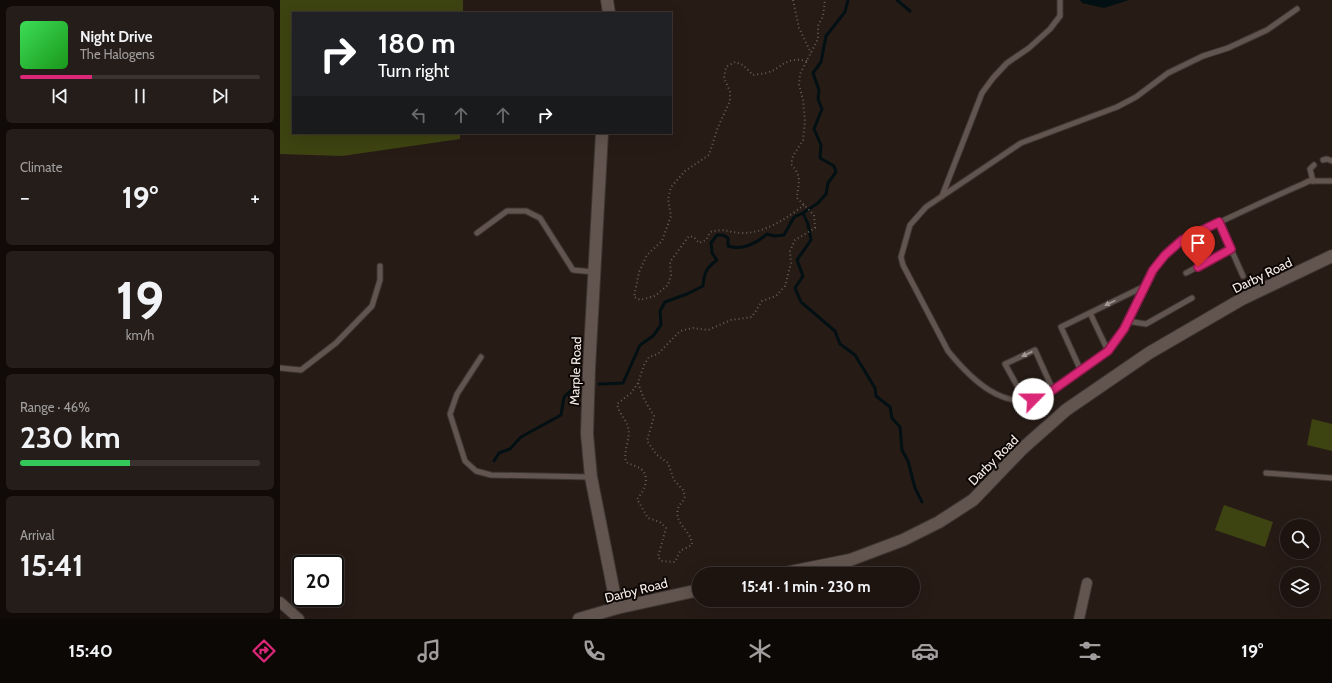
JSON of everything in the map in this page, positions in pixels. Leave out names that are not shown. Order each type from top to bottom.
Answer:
[{"type":"main road","points":[[607,0],[609,12]]},
{"type":"main road","name":"Marple Road","points":[[602,134],[587,434],[591,477],[617,608]]},
{"type":"main road","name":"Darby Road","points":[[815,567],[850,560],[903,540],[939,522],[973,500],[1022,449],[1066,410],[1149,354],[1242,299],[1332,256]]},
{"type":"main road","name":"Darby Road","points":[[579,619],[617,608],[692,592]]},
{"type":"street","points":[[1079,619],[1087,583]]},
{"type":"street","points":[[280,602],[299,619]]},
{"type":"lane","points":[[941,197],[982,93],[1007,63],[1029,48],[1050,29],[1060,16],[1060,0]]},
{"type":"lane","points":[[1297,9],[1266,30],[1228,48],[1203,56],[1168,73],[1136,97],[1117,107],[1044,133],[1021,143],[926,207],[910,225],[902,251],[903,264],[948,351],[957,362],[976,380],[994,393],[1010,399],[1025,400],[1041,397],[1081,371],[1108,351],[1128,321],[1153,270],[1172,247],[1182,240],[1219,222],[1303,184],[1313,181],[1332,181]]},
{"type":"lane","points":[[1323,160],[1327,159],[1332,161]]},
{"type":"lane","points":[[1313,181],[1310,169],[1314,164]]},
{"type":"lane","points":[[478,233],[507,211],[526,211],[540,218],[573,270],[594,272]]},
{"type":"lane","points":[[1219,222],[1243,276]]},
{"type":"lane","points":[[1186,273],[1231,249]]},
{"type":"lane","points":[[280,368],[301,370],[336,343],[372,306],[380,280],[380,266]]},
{"type":"lane","points":[[1081,371],[1061,326],[1145,286]]},
{"type":"lane","points":[[1128,321],[1146,324],[1192,298]]},
{"type":"lane","points":[[1090,313],[1108,351]]},
{"type":"lane","points":[[1025,400],[1005,364],[1035,350],[1053,390]]},
{"type":"lane","points":[[481,357],[457,394],[450,414],[465,461],[476,471],[491,474],[591,477]]},
{"type":"lane","points":[[1266,473],[1332,478]]},
{"type":"path","points":[[793,0],[799,28],[811,54]]},
{"type":"path","points":[[638,383],[644,399],[654,416],[647,441],[657,455],[668,463],[674,480],[683,490],[685,496],[679,506],[677,519],[692,538],[692,545],[680,552],[675,562],[661,561],[658,557],[666,528],[660,522],[648,518],[637,499],[646,485],[646,478],[642,470],[626,462],[624,454],[629,434],[628,426],[618,411],[617,404],[631,393],[638,383],[644,365],[649,357],[658,354],[680,331],[693,328],[708,330],[731,320],[752,317],[762,301],[776,296],[785,286],[789,275],[791,246],[795,240],[815,228],[814,215],[797,198],[800,181],[798,172],[791,164],[792,156],[803,140],[805,121],[803,100],[798,85],[800,74],[818,39],[818,26],[823,16],[825,0]]},
{"type":"path","points":[[804,205],[782,221],[763,228],[742,233],[724,229],[710,232],[706,240],[698,243],[694,237],[689,236],[670,262],[671,275],[668,285],[655,296],[640,300],[634,297],[639,272],[647,256],[662,241],[671,216],[668,199],[670,187],[685,171],[709,155],[718,127],[730,101],[730,91],[724,78],[726,67],[735,62],[743,65],[753,75],[767,73],[782,63],[796,59],[807,62]]},
{"type":"green space","points":[[280,0],[463,0],[463,12],[292,12],[292,134],[460,134],[460,139],[342,156],[280,154]]},
{"type":"green space","points":[[1312,419],[1332,424],[1332,451],[1307,445]]},
{"type":"green space","points":[[1224,505],[1273,522],[1265,547],[1215,530]]},
{"type":"shaded area","points":[[1080,0],[1129,0],[1104,8],[1082,3]]},
{"type":"waterway","points":[[848,0],[845,12],[826,36],[821,62],[813,73],[819,90],[818,99],[822,109],[814,129],[821,145],[820,158],[834,166],[836,172],[828,183],[826,194],[818,203],[803,213],[808,224],[811,240],[797,260],[803,276],[795,288],[801,302],[835,331],[840,344],[855,355],[875,388],[876,396],[890,407],[892,418],[900,427],[902,450],[908,461],[915,488],[922,502]]},
{"type":"waterway","points":[[897,0],[910,11]]},
{"type":"waterway","points":[[599,384],[623,383],[640,345],[653,336],[661,325],[660,311],[665,302],[703,286],[706,271],[717,260],[712,253],[711,243],[717,235],[723,235],[728,238],[728,246],[739,248],[744,247],[754,243],[767,234],[774,236],[784,235],[794,217],[803,213]]},
{"type":"waterway","points":[[494,461],[499,453],[510,449],[521,437],[561,415],[564,397],[578,384]]},
{"type":"route","points":[[1033,399],[1041,397],[1053,390],[1102,357],[1113,345],[1124,329],[1153,270],[1165,255],[1172,247],[1182,240],[1219,222],[1231,249],[1198,267]]}]
